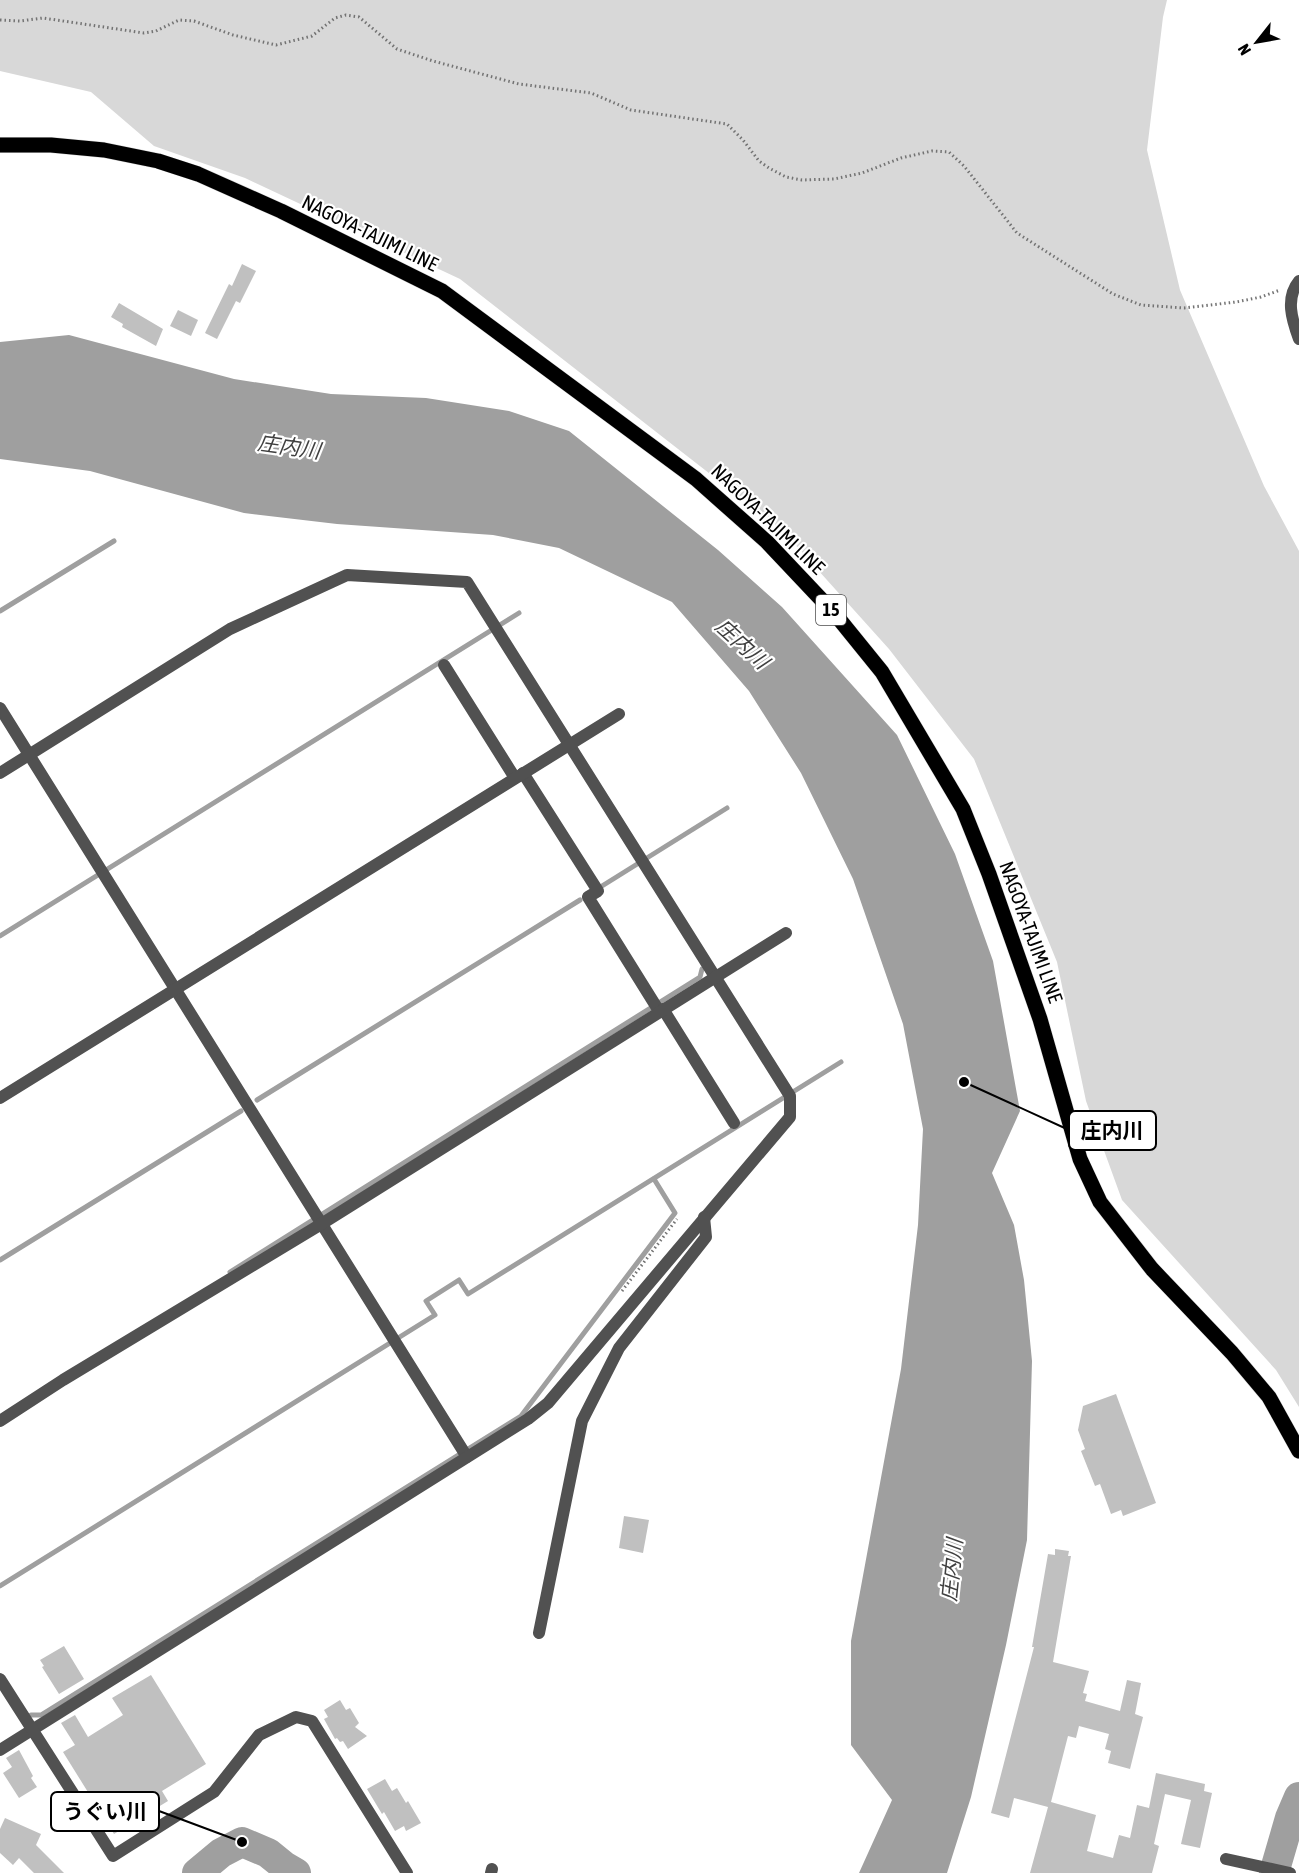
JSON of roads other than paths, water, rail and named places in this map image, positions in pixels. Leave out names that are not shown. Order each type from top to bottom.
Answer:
[{"type":"main road","name":"NAGOYA-TAJIMI LINE","points":[[0,146],[51,145],[104,150],[158,161],[198,174],[442,291],[696,479],[767,542],[835,614],[882,672],[963,809],[989,874],[1040,1018],[1080,1159],[1100,1202],[1152,1269],[1232,1353],[1269,1397],[1299,1450]]},
{"type":"street","points":[[1296,284],[1291,315],[1299,339]]},
{"type":"street","points":[[0,773],[230,629],[347,575],[467,582],[790,1096],[790,1117],[548,1403],[528,1419],[0,1750]]},
{"type":"street","points":[[444,665],[598,891],[588,897],[734,1123]]},
{"type":"street","points":[[0,708],[467,1457]]},
{"type":"street","points":[[0,1098],[619,714]]},
{"type":"street","points":[[0,1421],[63,1380],[323,1223],[786,933]]},
{"type":"street","points":[[539,1633],[582,1421],[619,1348],[706,1237],[704,1217]]},
{"type":"street","points":[[0,1679],[113,1856],[214,1792],[259,1735],[296,1717],[312,1721],[407,1873]]},
{"type":"street","points":[[1226,1859],[1290,1873]]},
{"type":"water","name":"庄内川","points":[[69,335],[234,379],[331,394],[426,398],[509,411],[569,431],[718,550],[782,607],[897,735],[955,854],[993,961],[1020,1111],[992,1173],[1014,1225],[1024,1280],[1032,1361],[1027,1540],[1006,1645],[971,1797],[947,1873],[859,1873],[892,1800],[851,1745],[851,1641],[901,1369],[918,1225],[923,1129],[903,1024],[853,879],[801,773],[749,691],[672,602],[559,548],[493,535],[337,524],[244,513],[90,471],[0,459],[0,342]]},
{"type":"waterway","points":[[0,611],[114,541]]},
{"type":"waterway","points":[[0,936],[519,613]]},
{"type":"waterway","points":[[602,886],[727,808]]},
{"type":"waterway","points":[[257,1100],[580,900]]},
{"type":"waterway","points":[[230,1272],[700,977],[702,969]]},
{"type":"waterway","points":[[0,1586],[435,1315],[426,1301],[459,1280],[468,1294],[841,1062]]},
{"type":"waterway","points":[[0,1260],[241,1111]]},
{"type":"waterway","points":[[31,1715],[41,1715],[521,1416],[675,1213],[654,1179]]},
{"type":"waterway","points":[[1274,1873],[1290,1818],[1299,1797]]},
{"type":"waterway","points":[[197,1873],[221,1853],[242,1842],[268,1853],[296,1873]]},
{"type":"place","name":"庄内川","points":[[964,1082]]},
{"type":"place","name":"うぐい川","points":[[242,1842]]}]
